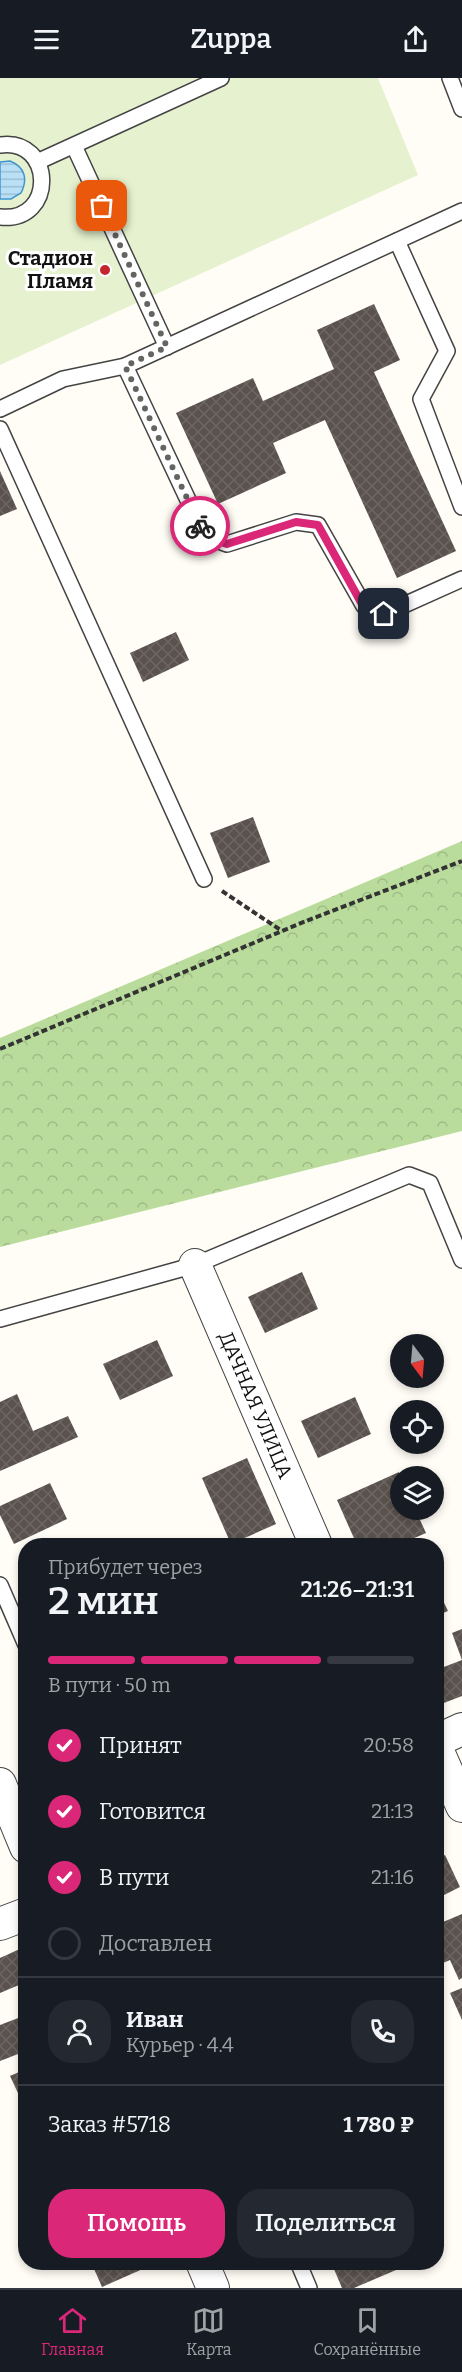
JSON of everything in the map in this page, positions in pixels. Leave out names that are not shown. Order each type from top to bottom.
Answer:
[{"type":"street","name":"ДАЧНАЯ УЛИЦА","points":[[195,1265],[313,1538]]},
{"type":"street","points":[[444,1737],[462,1729]]},
{"type":"street","points":[[444,1765],[462,1806]]},
{"type":"street","points":[[0,1784],[18,1828]]},
{"type":"street","points":[[0,1924],[18,1917]]},
{"type":"street","points":[[205,2270],[213,2288]]},
{"type":"lane","points":[[37,162],[221,78]]},
{"type":"lane","points":[[450,78],[462,109]]},
{"type":"lane","points":[[0,145],[18,147],[29,153],[37,162],[42,184],[33,205],[14,217],[0,217]]},
{"type":"lane","points":[[74,146],[167,347]]},
{"type":"lane","points":[[0,409],[63,379],[125,366],[462,211]]},
{"type":"lane","points":[[397,241],[447,351],[421,399],[462,507]]},
{"type":"lane","points":[[125,366],[205,536],[227,544],[296,522],[318,525],[363,606],[384,614],[462,579]]},
{"type":"lane","points":[[0,429],[204,879]]},
{"type":"lane","points":[[0,1319],[195,1265],[409,1175],[430,1183],[462,1260]]},
{"type":"lane","points":[[0,1585],[18,1627]]},
{"type":"lane","points":[[301,2270],[309,2288]]},
{"type":"path","points":[[0,1049],[282,931],[462,861]]},
{"type":"path","points":[[204,879],[282,931]]},
{"type":"green space","name":"Стадион Пламя","points":[[0,78],[378,78],[418,175],[0,365]]},
{"type":"green space","points":[[462,841],[462,1131],[0,1247],[0,1038]]},
{"type":"water","points":[[10,161],[24,174],[23,188],[21,193],[11,199],[0,199],[0,162]]},
{"type":"building","points":[[374,304],[400,360],[374,372],[456,551],[397,578],[325,420],[273,443],[286,473],[218,504],[176,413],[253,378],[263,401],[334,369],[317,330]]},
{"type":"building","points":[[0,471],[17,509],[0,516]]},
{"type":"building","points":[[176,632],[189,660],[143,682],[130,653]]},
{"type":"building","points":[[253,817],[270,862],[228,878],[210,833]]},
{"type":"building","points":[[302,1272],[318,1309],[265,1333],[248,1297]]},
{"type":"building","points":[[157,1340],[173,1376],[120,1400],[103,1364]]},
{"type":"building","points":[[17,1394],[33,1431],[68,1416],[78,1437],[0,1471],[0,1402]]},
{"type":"building","points":[[355,1397],[371,1434],[318,1458],[301,1421]]},
{"type":"building","points":[[247,1458],[276,1524],[244,1538],[228,1538],[202,1478]]},
{"type":"building","points":[[390,1476],[390,1520],[420,1520],[426,1533],[414,1538],[354,1538],[337,1500]]},
{"type":"building","points":[[50,1483],[67,1519],[27,1538],[18,1538],[18,1542],[14,1544],[0,1515],[0,1506]]},
{"type":"building","points":[[462,1629],[462,1660],[452,1633]]},
{"type":"building","points":[[462,1660],[462,1696],[444,1703],[444,1667]]},
{"type":"building","points":[[444,1855],[460,1887],[444,1895]]},
{"type":"building","points":[[462,1914],[462,1978],[459,1980],[450,1960],[444,1963],[444,1922]]},
{"type":"building","points":[[18,1950],[18,1985],[0,1993],[0,1958]]},
{"type":"building","points":[[462,1988],[462,2020],[450,1993]]},
{"type":"building","points":[[18,2018],[18,2054],[0,2061],[0,2025]]},
{"type":"building","points":[[18,2072],[18,2093],[10,2076]]},
{"type":"building","points":[[95,2270],[140,2270],[102,2287]]},
{"type":"building","points":[[334,2270],[396,2270],[354,2288],[342,2288]]},
{"type":"way so far","points":[[102,206],[167,347],[125,366],[200,526]]},
{"type":"place","name":"Стадион Пламя","points":[[105,270]]},
{"type":"route","points":[[200,526],[205,536],[227,544],[296,522],[318,525],[363,606],[384,614]]}]
